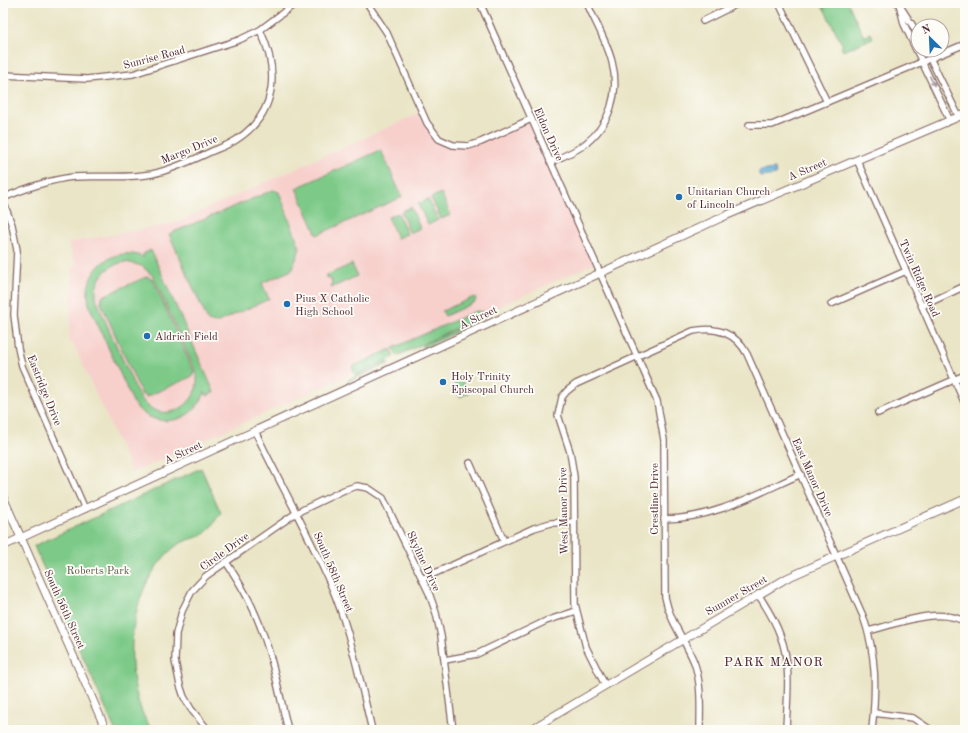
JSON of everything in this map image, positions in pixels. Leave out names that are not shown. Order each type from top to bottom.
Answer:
[{"type":"main road","name":"A Street","points":[[3,546],[729,214],[962,116]]},
{"type":"main road","name":"South 56th Street","points":[[3,497],[106,730]]},
{"type":"main road","name":"Sumner Street","points":[[530,730],[758,594],[836,555],[965,500]]},
{"type":"street","name":"Sunrise Road","points":[[3,75],[87,79],[124,76],[222,47],[260,30],[296,3]]},
{"type":"street","points":[[367,3],[387,33],[427,123],[439,139],[455,146],[472,145],[531,119]]},
{"type":"street","name":"Eldon Drive","points":[[480,3],[600,273]]},
{"type":"street","points":[[550,162],[578,148],[591,139],[605,121],[613,100],[615,84],[612,62],[587,3]]},
{"type":"street","points":[[703,21],[739,3]]},
{"type":"street","points":[[779,3],[827,102]]},
{"type":"street","points":[[899,5],[910,20]]},
{"type":"street","points":[[899,5],[904,24],[950,121]]},
{"type":"street","name":"Margo Drive","points":[[3,198],[32,186],[50,181],[81,177],[130,177],[157,173],[183,164],[237,139],[255,123],[270,94],[273,77],[272,62],[260,30]]},
{"type":"street","points":[[950,50],[965,44]]},
{"type":"street","points":[[750,125],[772,125],[930,58],[962,116]]},
{"type":"street","name":"Twin Ridge Road","points":[[857,160],[965,404]]},
{"type":"street","name":"Eastridge Drive","points":[[3,201],[12,226],[16,250],[14,315],[22,366],[85,509]]},
{"type":"street","points":[[832,304],[906,271]]},
{"type":"street","name":"Crestline Drive","points":[[600,273],[638,356],[654,395],[661,419],[664,440],[664,597],[672,621],[689,652],[698,675],[700,695],[700,730]]},
{"type":"street","points":[[922,306],[965,286]]},
{"type":"street","name":"East Manor Drive","points":[[638,356],[701,329],[717,330],[732,336],[740,342],[747,354],[801,474],[868,631],[875,664],[874,713],[872,730]]},
{"type":"street","name":"West Manor Drive","points":[[606,685],[586,647],[576,611],[574,586],[574,477],[570,452],[558,418],[559,403],[570,388],[638,356]]},
{"type":"street","points":[[878,413],[965,374]]},
{"type":"street","name":"South 58th Street","points":[[255,431],[324,569],[345,625],[372,730]]},
{"type":"street","points":[[470,464],[504,541]]},
{"type":"street","points":[[664,519],[696,517],[709,514],[801,474]]},
{"type":"street","name":"Skyline Drive","points":[[296,512],[348,488],[362,486],[374,490],[384,501],[422,579],[436,613],[445,660],[453,730]]},
{"type":"street","name":"Circle Drive","points":[[208,730],[191,709],[184,697],[176,673],[175,649],[182,611],[198,583],[296,512]]},
{"type":"street","points":[[422,579],[504,541],[545,524],[574,522]]},
{"type":"street","points":[[226,562],[240,583],[258,619],[269,652],[288,730]]},
{"type":"street","points":[[758,594],[775,622],[785,649],[788,678],[786,730]]},
{"type":"street","points":[[445,660],[477,654],[546,621],[576,611]]},
{"type":"street","points":[[868,631],[933,615],[947,615],[965,622]]},
{"type":"street","points":[[874,713],[913,718],[931,730]]},
{"type":"shaded area","name":"Pius X Catholic High School","points":[[422,112],[437,137],[464,146],[531,119],[595,263],[132,473],[73,343],[69,343],[73,266],[76,265],[68,243],[175,223]]},
{"type":"green space","points":[[821,3],[848,3],[864,37],[871,33],[873,38],[843,51],[841,47],[843,46]]},
{"type":"green space","points":[[381,150],[402,197],[317,235],[296,188]]},
{"type":"green space","points":[[273,190],[279,192],[300,248],[292,270],[262,283],[269,299],[216,323],[208,321],[169,234]]},
{"type":"green space","points":[[441,193],[451,215],[441,219],[431,198]]},
{"type":"green space","points":[[428,199],[438,220],[428,225],[418,204]]},
{"type":"green space","points":[[411,207],[420,228],[410,233],[401,212]]},
{"type":"green space","points":[[398,213],[407,234],[397,238],[388,217]]},
{"type":"green space","points":[[151,250],[214,392],[207,396],[205,392],[200,403],[192,411],[183,417],[173,420],[162,421],[152,418],[142,413],[134,404],[91,310],[88,297],[89,285],[93,275],[100,266],[109,259],[119,255],[131,254],[144,257],[143,254]],"holes":[[[126,262],[142,266],[153,276],[196,372],[197,383],[189,402],[172,412],[162,412],[153,409],[141,398],[134,386],[97,301],[96,294],[99,281],[102,275],[112,266]]]},
{"type":"green space","points":[[352,264],[357,276],[331,288],[332,280],[325,276]]},
{"type":"green space","name":"Aldrich Field","points":[[148,276],[150,279],[152,278],[194,372],[192,373],[193,376],[146,397],[145,394],[142,395],[100,301],[103,300],[101,297]]},
{"type":"green space","points":[[474,297],[476,298],[475,302],[445,316],[442,311]]},
{"type":"green space","points":[[476,311],[483,312],[484,315],[397,356],[393,348]]},
{"type":"green space","points":[[484,317],[482,320],[423,348],[422,345]]},
{"type":"green space","points":[[391,349],[394,357],[355,375],[352,367]]},
{"type":"green space","points":[[388,361],[388,364],[349,381],[348,380]]},
{"type":"green space","points":[[460,376],[468,393],[460,397],[453,380]]},
{"type":"green space","name":"Roberts Park","points":[[201,468],[221,513],[204,534],[179,544],[161,561],[148,580],[134,623],[132,669],[136,691],[143,714],[152,730],[115,730],[34,546]]},
{"type":"water","points":[[775,169],[776,175],[759,176],[759,171]]},
{"type":"place","name":"Unitarian Church of Lincoln","points":[[679,197]]},
{"type":"place","name":"Pius X Catholic High School","points":[[287,304]]},
{"type":"place","name":"Aldrich Field","points":[[147,336]]},
{"type":"place","name":"Holy Trinity Episcopal Church","points":[[443,382]]},
{"type":"district","name":"PARK MANOR","points":[[774,661]]}]
